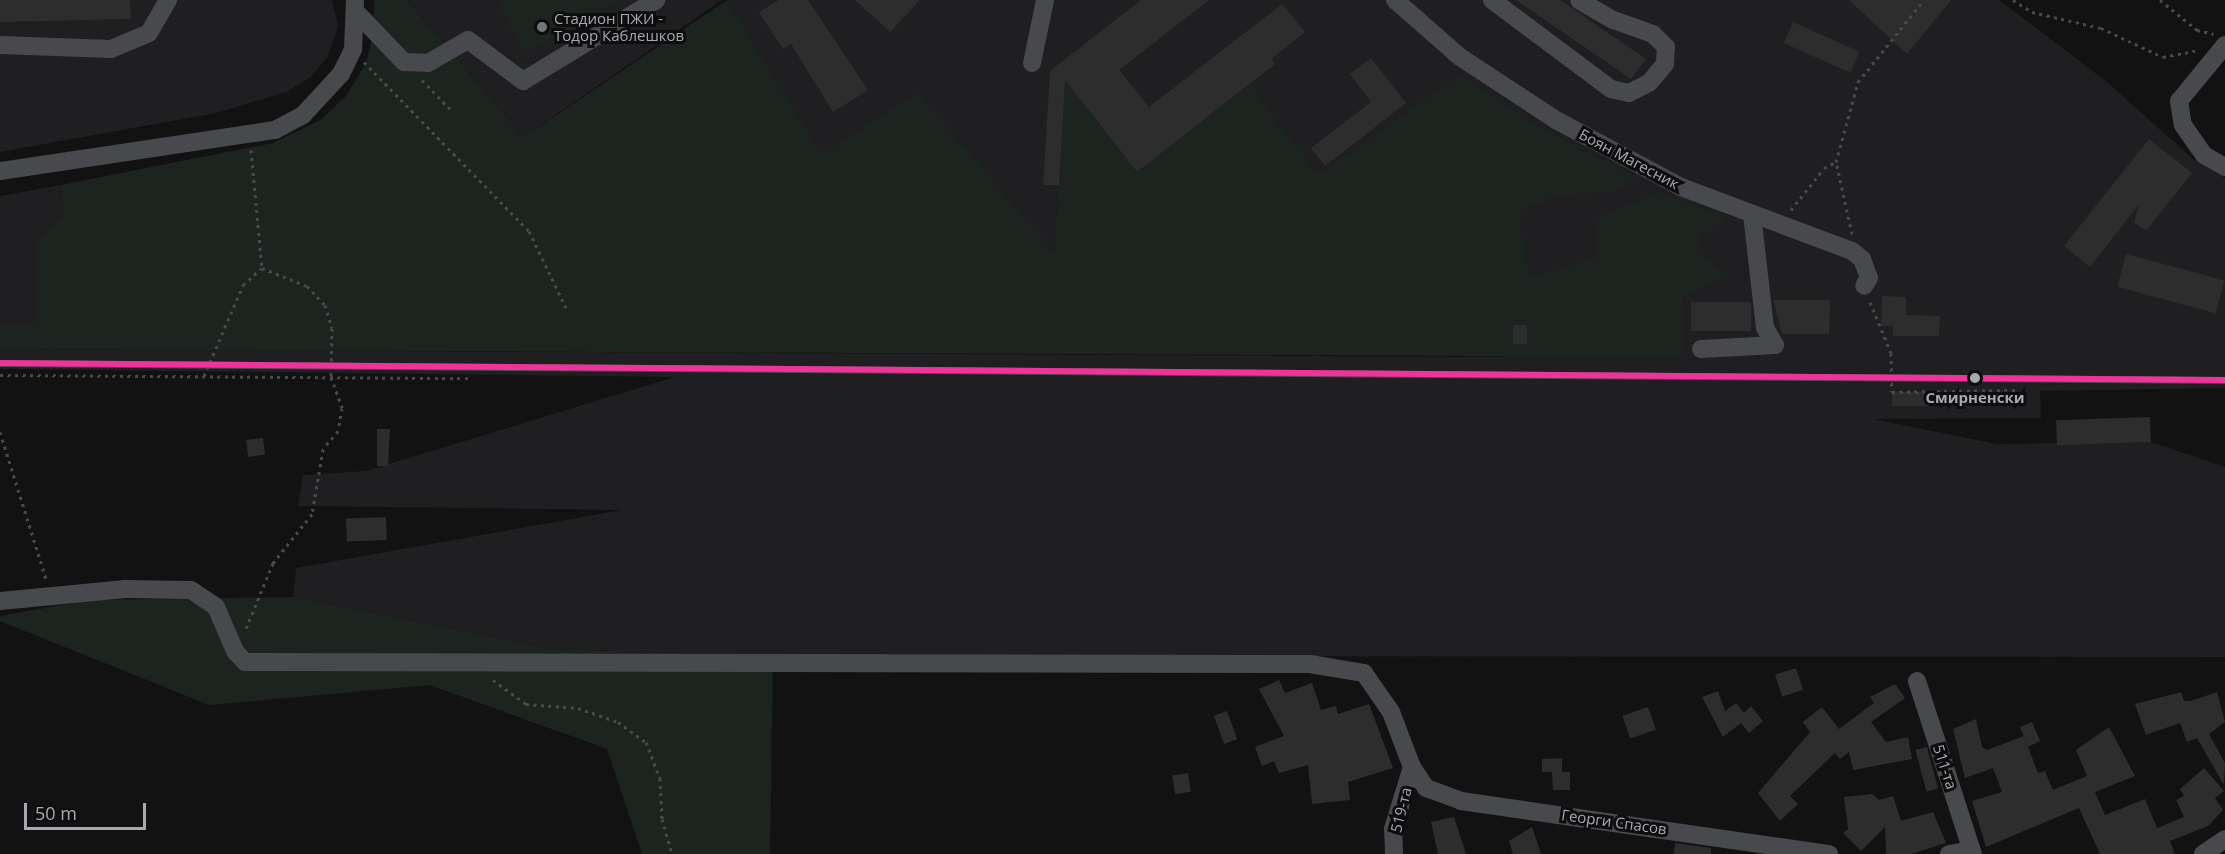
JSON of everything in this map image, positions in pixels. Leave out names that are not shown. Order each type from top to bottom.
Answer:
[{"type":"street","points":[[0,45],[111,49],[149,33],[168,0]]},
{"type":"street","points":[[355,6],[404,62],[428,63],[468,40],[514,79],[535,78],[656,0]]},
{"type":"street","points":[[1032,63],[1045,0]]},
{"type":"street","name":"Боян Магесник","points":[[1395,0],[1460,57],[1556,120],[1681,187],[1852,251]]},
{"type":"street","points":[[1492,0],[1611,89],[1629,93],[1649,83],[1665,64],[1666,47],[1653,34],[1579,0]]},
{"type":"street","points":[[0,171],[275,130],[303,115],[325,96],[353,49],[355,6]]},
{"type":"street","points":[[2225,45],[2180,101],[2183,125],[2204,155],[2225,167]]},
{"type":"street","points":[[1701,349],[1775,345],[1765,328],[1752,214]]},
{"type":"street","points":[[1852,251],[1862,259],[1869,278],[1864,286]]},
{"type":"street","points":[[0,602],[35,595],[191,590],[216,606],[235,651],[245,662]]},
{"type":"street","name":"Георги Спасов","points":[[245,662],[1310,664],[1364,673],[1391,712],[1412,767],[1426,788],[1461,801],[1829,854]]},
{"type":"street","name":"511-та","points":[[1917,681],[1972,852]]},
{"type":"street","name":"519-та","points":[[1394,854],[1394,829],[1412,767]]},
{"type":"street","points":[[2203,854],[2225,839]]},
{"type":"street","points":[[1949,854],[1972,852]]},
{"type":"path","points":[[1852,251],[1852,231],[1836,162],[1858,82],[1924,0]]},
{"type":"path","points":[[2013,0],[2032,12],[2101,28],[2163,57],[2205,49]]},
{"type":"path","points":[[2160,0],[2197,30],[2225,37]]},
{"type":"path","points":[[353,49],[529,231],[566,308]]},
{"type":"path","points":[[404,62],[451,110]]},
{"type":"path","points":[[250,134],[262,268]]},
{"type":"path","points":[[1777,223],[1824,168],[1836,162]]},
{"type":"path","points":[[204,376],[243,285],[262,268]]},
{"type":"path","points":[[245,662],[243,639],[253,602],[273,563],[312,514],[323,449],[338,431],[342,408],[331,377],[333,328],[325,305],[307,286],[262,268]]},
{"type":"path","points":[[1864,286],[1891,353],[1892,392],[2018,390]]},
{"type":"path","points":[[0,375],[471,378]]},
{"type":"path","points":[[0,432],[47,577],[35,595]]},
{"type":"path","points":[[489,678],[526,704],[578,708],[618,723],[646,741],[660,778],[662,819],[672,854]]},
{"type":"shaded area","points":[[0,0],[332,0],[338,27],[328,56],[311,77],[286,92],[216,113],[0,152]]},
{"type":"shaded area","points":[[374,0],[407,0],[524,137],[727,0],[822,154],[918,93],[1054,252],[1065,80],[1137,172],[1250,84],[1318,175],[1460,75],[1545,131],[1636,177],[1615,192],[1557,195],[1518,213],[1529,278],[1596,258],[1598,217],[1660,192],[1728,218],[1703,235],[1696,250],[1725,276],[1682,297],[1683,357],[0,349],[0,323],[36,323],[36,243],[63,214],[61,185],[273,143],[320,120],[346,96],[366,63],[374,32]]},
{"type":"shaded area","points":[[407,0],[722,0],[524,137]]},
{"type":"shaded area","name":"Стадион ПЖИ - Тодор Каблешков","points":[[496,0],[623,0],[525,54]]},
{"type":"shaded area","points":[[727,0],[1999,0],[2107,82],[2194,160],[2225,178],[2225,388],[2040,391],[2041,418],[1873,419],[1997,444],[2151,442],[2225,467],[2225,657],[773,656],[552,649],[293,597],[296,568],[622,510],[298,506],[303,475],[366,471],[675,377],[0,369],[0,349],[1505,357],[1461,75],[1318,176],[1277,120],[1137,172],[1066,81],[1054,253],[918,94],[822,155]]},
{"type":"shaded area","points":[[61,185],[63,214],[36,243],[36,324],[0,323],[0,196]]},
{"type":"shaded area","points":[[293,597],[552,649],[773,656],[770,854],[642,854],[607,749],[430,685],[209,705],[0,621],[0,616],[88,600]]},
{"type":"building","points":[[0,0],[130,0],[131,19],[0,22]]},
{"type":"building","points":[[779,0],[808,0],[868,90],[833,112],[791,44],[783,49],[759,12]]},
{"type":"building","points":[[855,0],[920,0],[890,32]]},
{"type":"building","points":[[1141,0],[1209,0],[1119,70],[1149,107],[1282,4],[1305,32],[1271,59],[1275,64],[1137,172],[1065,80],[1059,185],[1043,185],[1050,71]]},
{"type":"building","points":[[1516,0],[1560,0],[1646,59],[1631,79]]},
{"type":"building","points":[[1849,0],[1951,0],[1907,54]]},
{"type":"building","points":[[1793,22],[1860,52],[1850,73],[1784,43]]},
{"type":"building","points":[[1371,58],[1406,103],[1325,166],[1311,148],[1371,102],[1350,74]]},
{"type":"building","points":[[2149,139],[2192,173],[2146,231],[2134,222],[2139,204],[2090,267],[2064,246]]},
{"type":"building","points":[[2126,254],[2225,280],[2216,313],[2117,287]]},
{"type":"building","points":[[1882,296],[1906,297],[1906,315],[1940,316],[1939,336],[1893,336],[1893,326],[1881,326]]},
{"type":"building","points":[[1773,300],[1830,300],[1829,334],[1782,334]]},
{"type":"building","points":[[1691,302],[1751,302],[1751,331],[1691,331]]},
{"type":"building","points":[[1513,325],[1527,325],[1527,344],[1513,344]]},
{"type":"building","points":[[1892,392],[2019,392],[2019,406],[1892,406]]},
{"type":"building","points":[[2150,417],[2151,442],[2057,445],[2056,420]]},
{"type":"building","points":[[377,429],[390,429],[388,466],[377,466]]},
{"type":"building","points":[[263,438],[265,455],[248,457],[246,440]]},
{"type":"building","points":[[386,517],[387,540],[347,541],[346,518]]},
{"type":"building","points":[[1796,668],[1803,690],[1782,697],[1775,675]]},
{"type":"building","points":[[1279,680],[1285,693],[1312,683],[1321,710],[1336,706],[1338,714],[1369,704],[1393,768],[1348,782],[1350,800],[1312,804],[1308,765],[1279,773],[1274,761],[1262,766],[1255,747],[1284,736],[1259,689]]},
{"type":"building","points":[[1895,684],[1905,698],[1871,722],[1886,742],[1908,737],[1912,759],[1853,770],[1849,752],[1840,759],[1835,753],[1790,796],[1798,804],[1780,821],[1758,793],[1810,732],[1803,722],[1822,707],[1839,729],[1874,703],[1870,697]]},
{"type":"building","points":[[1718,691],[1725,711],[1736,703],[1744,713],[1751,706],[1763,721],[1749,733],[1741,723],[1723,737],[1702,697]]},
{"type":"building","points":[[2181,692],[2184,701],[2191,701],[2217,692],[2225,722],[2209,734],[2225,763],[2224,785],[2197,738],[2187,742],[2180,723],[2146,735],[2135,704]]},
{"type":"building","points":[[1648,707],[1656,730],[1630,738],[1622,716]]},
{"type":"building","points":[[1227,711],[1237,739],[1224,744],[1214,716]]},
{"type":"building","points":[[1976,719],[1982,747],[1987,750],[2024,736],[2038,773],[2045,771],[2053,790],[2087,776],[2076,750],[2109,727],[2135,776],[2095,792],[2105,815],[2145,799],[2157,828],[2184,817],[2176,800],[2184,796],[2180,789],[2204,768],[2224,791],[2215,798],[2223,810],[2208,826],[2170,841],[2175,854],[2100,854],[2079,808],[1986,847],[1972,801],[2002,792],[1993,768],[1965,778],[1953,729]]},
{"type":"building","points":[[2032,722],[2040,741],[2028,746],[2020,727]]},
{"type":"building","points":[[1927,747],[1938,789],[1927,792],[1915,750]]},
{"type":"building","points":[[1562,758],[1562,772],[1570,772],[1570,790],[1553,790],[1552,772],[1542,772],[1542,759]]},
{"type":"building","points":[[1188,773],[1191,792],[1175,794],[1172,776]]},
{"type":"building","points":[[1872,794],[1879,800],[1893,796],[1901,821],[1933,812],[1946,843],[1911,854],[1886,854],[1885,827],[1861,851],[1843,833],[1848,829],[1844,797]]},
{"type":"building","points":[[1454,817],[1466,854],[1438,854],[1431,822]]},
{"type":"building","points":[[1532,827],[1541,854],[1513,854],[1509,841]]},
{"type":"building","points":[[1675,843],[1711,848],[1711,854],[1674,854]]},
{"type":"railway","points":[[0,363],[2225,380]]},
{"type":"transit line","points":[[0,363],[2225,380]]},
{"type":"place","name":"Стадион ПЖИ - Тодор Каблешков","points":[[542,27]]},
{"type":"place","name":"Смирненски","points":[[1975,378]]}]
